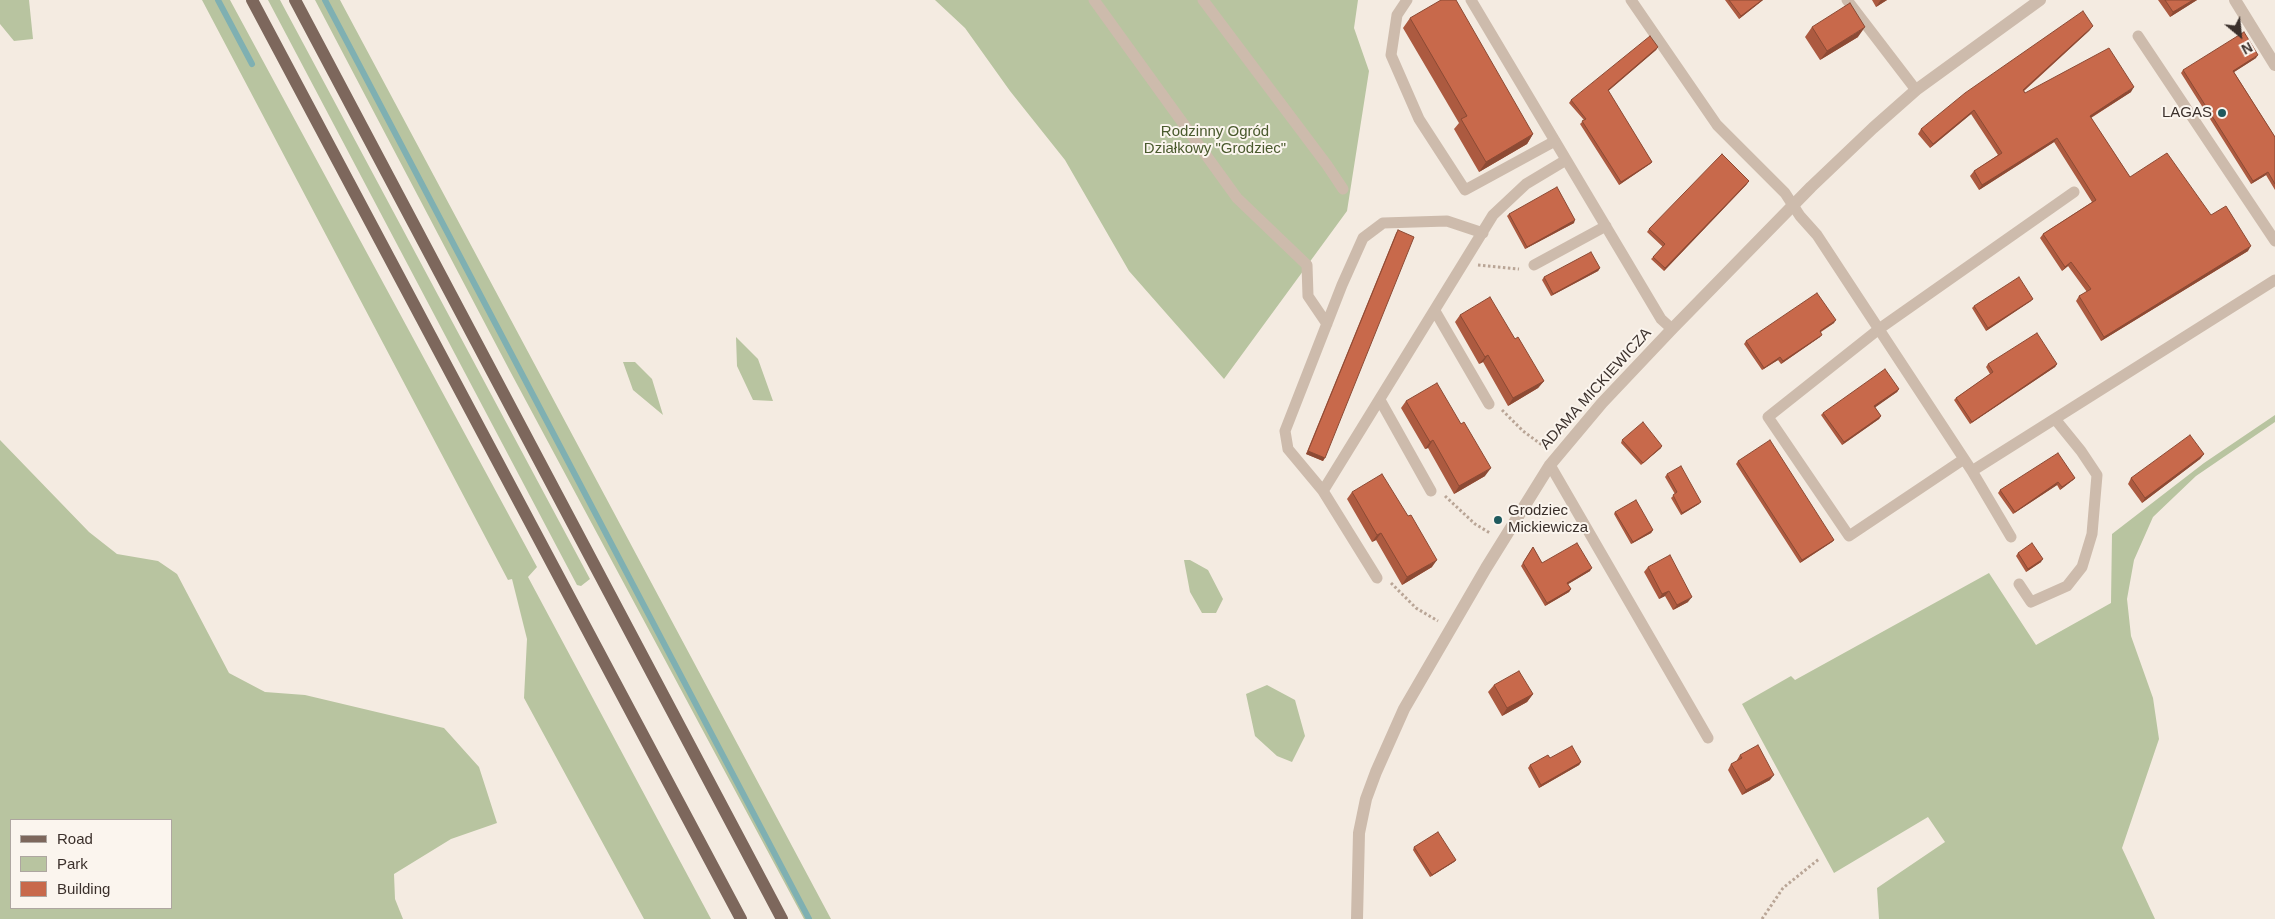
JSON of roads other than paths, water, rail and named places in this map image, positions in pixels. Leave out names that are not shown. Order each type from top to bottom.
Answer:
[{"type":"main road","points":[[252,0],[742,919]]},
{"type":"main road","points":[[295,0],[782,919]]},
{"type":"street","name":"ADAMA MICKIEWICZA","points":[[1357,919],[1359,833],[1366,799],[1376,772],[1404,708],[1486,568],[1546,460],[1793,205],[1916,90],[2040,0]]},
{"type":"street","points":[[2236,0],[2275,65]]},
{"type":"lane","points":[[1094,0],[1237,198],[1307,266],[1308,296],[1327,324]]},
{"type":"lane","points":[[1203,0],[1343,189]]},
{"type":"lane","points":[[1407,0],[1397,15],[1391,55],[1419,119],[1465,190],[1555,141]]},
{"type":"lane","points":[[1471,0],[1661,319],[1672,330]]},
{"type":"lane","points":[[1631,0],[1717,125],[1778,185],[1817,235],[1972,471],[2011,537]]},
{"type":"lane","points":[[1847,0],[1916,90]]},
{"type":"lane","points":[[2138,36],[2275,241]]},
{"type":"lane","points":[[1323,491],[1493,215],[1526,184],[1566,160]]},
{"type":"lane","points":[[1964,459],[1849,536],[1768,417],[1879,329],[2074,192]]},
{"type":"lane","points":[[1377,578],[1323,491],[1288,449],[1285,432],[1363,238],[1383,223],[1447,221],[1483,233]]},
{"type":"lane","points":[[1534,265],[1606,226]]},
{"type":"lane","points":[[1972,471],[2275,280]]},
{"type":"lane","points":[[1435,311],[1490,404]]},
{"type":"lane","points":[[1380,400],[1431,491]]},
{"type":"lane","points":[[2019,584],[2031,602],[2067,586],[2082,567],[2092,534],[2097,475],[2082,451],[2056,419]]},
{"type":"lane","points":[[1546,460],[1708,738]]},
{"type":"waterway","points":[[218,0],[252,64]]},
{"type":"waterway","points":[[325,0],[809,919]]},
{"type":"place","name":"LAGAS","points":[[2222,113]]},
{"type":"place","name":"Grodziec Mickiewicza","points":[[1498,520]]},
{"type":"park label","name":"Rodzinny Ogród Działkowy \"Grodziec\"","points":[[1215,140]]}]
